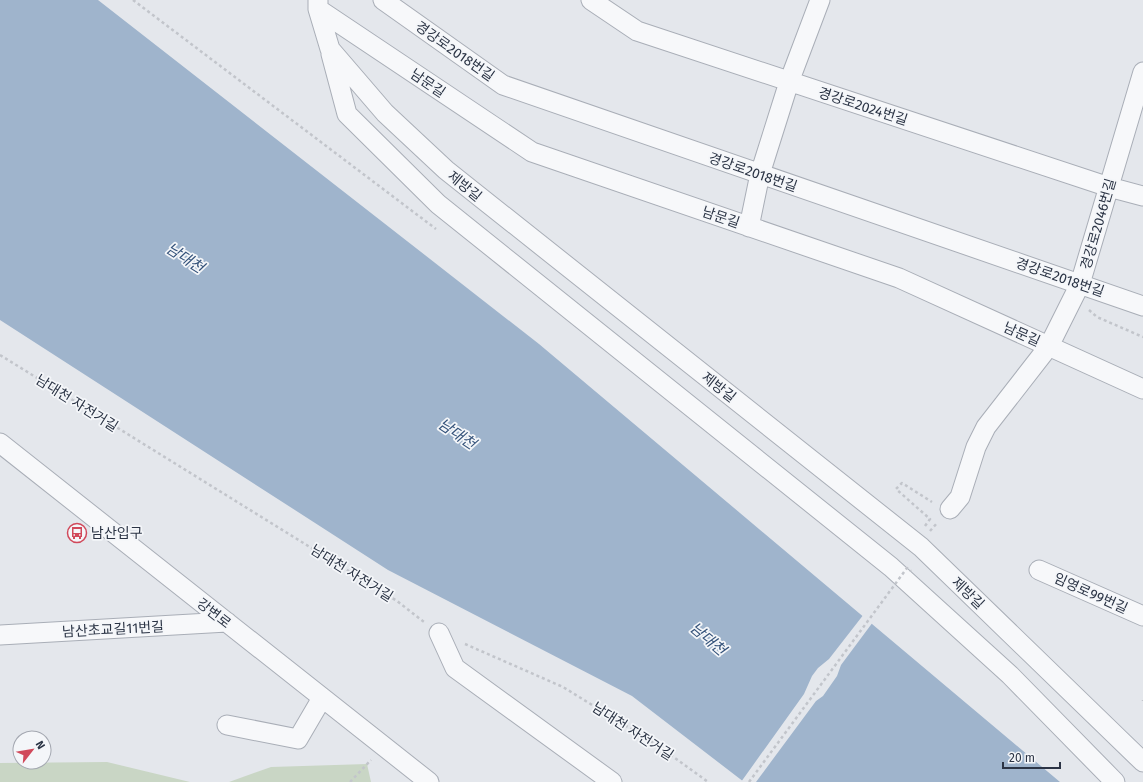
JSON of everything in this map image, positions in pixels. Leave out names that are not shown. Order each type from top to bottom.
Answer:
[{"type":"street","name":"경강로2018번길","points":[[383,0],[503,85],[760,174],[1077,291],[1143,306]]},
{"type":"street","name":"경강로2024번길","points":[[591,0],[637,31],[1109,188],[1143,196]]},
{"type":"street","points":[[748,227],[760,174],[789,82],[820,0]]},
{"type":"street","name":"제방길","points":[[318,5],[330,49],[385,114],[446,170],[921,547],[1143,762]]},
{"type":"street","name":"남문길","points":[[318,5],[532,152],[899,278],[1143,389]]},
{"type":"street","points":[[330,49],[347,114],[438,204],[891,567],[1010,675],[1115,782]]},
{"type":"street","name":"경강로2046번길","points":[[950,509],[960,497],[976,447],[986,427],[1049,346],[1077,291],[1139,99],[1143,72]]},
{"type":"street","name":"강변로","points":[[0,443],[429,782]]},
{"type":"street","name":"임영로99번길","points":[[1039,570],[1143,616]]},
{"type":"street","name":"남산초교길11번길","points":[[0,635],[227,622]]},
{"type":"street","points":[[439,633],[455,668],[612,782]]},
{"type":"street","points":[[227,725],[298,740],[322,698]]},
{"type":"path","points":[[1077,291],[1097,317],[1143,337]]},
{"type":"path","name":"남대천 자전거길","points":[[0,355],[397,601],[439,633],[563,687],[657,745],[708,782]]},
{"type":"path","points":[[924,526],[930,519],[896,489],[902,483],[942,509],[950,509]]},
{"type":"path","points":[[749,782],[906,568],[911,571]]},
{"type":"path","points":[[350,782],[384,746]]},
{"type":"green space","points":[[107,762],[190,782],[0,782],[0,763],[12,763],[12,770],[52,770],[52,763]]},
{"type":"green space","points":[[367,764],[371,782],[229,782],[271,767]]},
{"type":"water","name":"남대천","points":[[0,0],[98,0],[539,344],[1060,782],[744,782],[632,696],[388,570],[0,320]]},
{"type":"pier","points":[[864,614],[873,622],[841,665],[837,676],[823,696],[816,701],[756,782],[741,782],[804,694],[812,676],[818,668],[829,659]]},
{"type":"place","name":"남산입구","points":[[77,533]]}]
